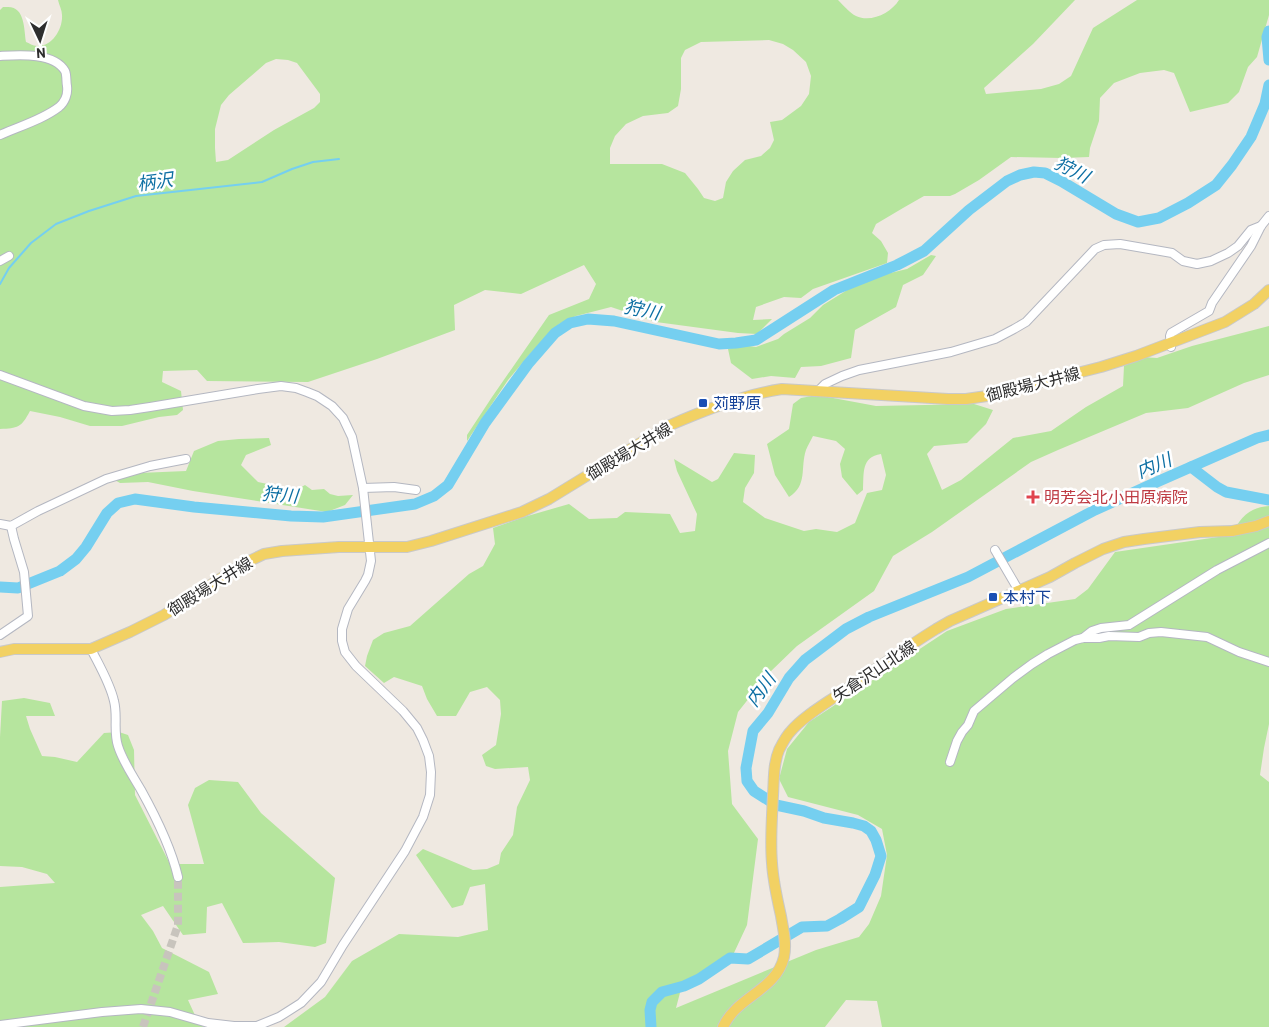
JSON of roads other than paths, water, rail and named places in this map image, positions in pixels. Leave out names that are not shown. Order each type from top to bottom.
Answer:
[{"type":"main road","name":"御殿場大井線","points":[[0,652],[14,649],[91,649],[164,615],[243,564],[264,554],[370,542],[407,547],[431,542],[522,512],[549,499],[668,426],[689,416],[763,392],[782,389],[819,390],[948,399],[987,396],[1101,367],[1170,345],[1225,322],[1254,304],[1269,290]]},
{"type":"main road","name":"矢倉沢山北線","points":[[723,1027],[742,1003],[768,984],[778,971],[784,957],[784,932],[773,870],[771,847],[776,763],[779,751],[791,731],[802,721],[936,629],[1050,577],[1103,549],[1144,538],[1232,531],[1268,524]]},
{"type":"street","points":[[0,56],[49,58],[65,71],[67,90],[65,99],[60,106],[44,116],[0,135]]},
{"type":"street","points":[[1170,345],[1171,333],[1209,311],[1212,303],[1269,216]]},
{"type":"street","points":[[819,390],[825,384],[859,370],[951,352],[994,338],[1014,329],[1026,322],[1095,249],[1104,245],[1120,244],[1172,253],[1183,261],[1196,264],[1211,261],[1228,253],[1238,246],[1251,230],[1261,226]]},
{"type":"street","points":[[0,261],[9,256]]},
{"type":"street","points":[[0,376],[84,406],[112,411],[130,410],[281,386],[296,388],[317,396],[332,406],[343,418],[352,437],[358,460],[371,561],[368,575],[348,610],[342,629],[342,641],[345,652],[356,666],[418,728],[429,756],[431,772],[430,795],[424,817],[405,851],[321,982],[301,1003],[280,1018],[257,1026],[234,1026],[208,1022],[170,1012],[141,1009],[0,1024]]},
{"type":"street","points":[[0,524],[11,526],[106,479],[150,466],[186,459]]},
{"type":"street","points":[[363,492],[394,487],[416,490]]},
{"type":"street","points":[[0,635],[28,616],[24,572],[11,526]]},
{"type":"street","points":[[950,762],[957,741],[968,725],[974,711],[1032,664],[1063,645],[1083,638],[1092,631],[1101,628],[1129,625],[1217,570],[1269,543]]},
{"type":"street","points":[[994,550],[1019,591]]},
{"type":"street","points":[[1083,638],[1118,635],[1132,638],[1161,632],[1207,637],[1239,652],[1269,662]]},
{"type":"street","points":[[91,649],[109,685],[114,701],[116,716],[115,734],[118,747],[161,829],[178,878]]},
{"type":"waterway","name":"狩川","points":[[1269,31],[1267,37],[1269,60]]},
{"type":"waterway","name":"狩川","points":[[0,587],[18,588],[60,571],[76,559],[86,547],[107,513],[118,503],[135,499],[194,507],[323,517],[415,504],[434,496],[448,485],[485,423],[528,364],[555,333],[570,323],[588,319],[614,321],[719,344],[756,340],[834,290],[897,265],[924,251],[969,210],[1007,181],[1020,175],[1034,172],[1045,173],[1116,214],[1138,222],[1159,218],[1188,203],[1216,185],[1251,137],[1265,104],[1269,85]]},
{"type":"waterway","name":"柄沢","points":[[0,284],[9,268],[31,243],[56,224],[89,211],[136,196],[262,182],[313,162],[339,159]]},
{"type":"waterway","name":"内川","points":[[651,1027],[650,1010],[652,1002],[662,992],[684,986],[699,979],[730,958],[748,959],[802,927],[827,926],[840,919],[859,907],[875,875],[881,856],[871,831],[864,826],[824,818],[804,811],[776,805],[754,791],[747,781],[746,768],[753,731],[768,713],[789,678],[805,660],[846,629],[869,617],[968,577],[1095,510],[1257,438],[1269,435]]},
{"type":"waterway","points":[[1191,467],[1226,492],[1269,500]]},
{"type":"tunnel","points":[[143,1027],[178,925],[178,877]]},
{"type":"place","name":"苅野原","points":[[703,403]]},
{"type":"place","name":"明芳会北小田原病院","points":[[1033,497]]},
{"type":"place","name":"本村下","points":[[993,597]]}]
